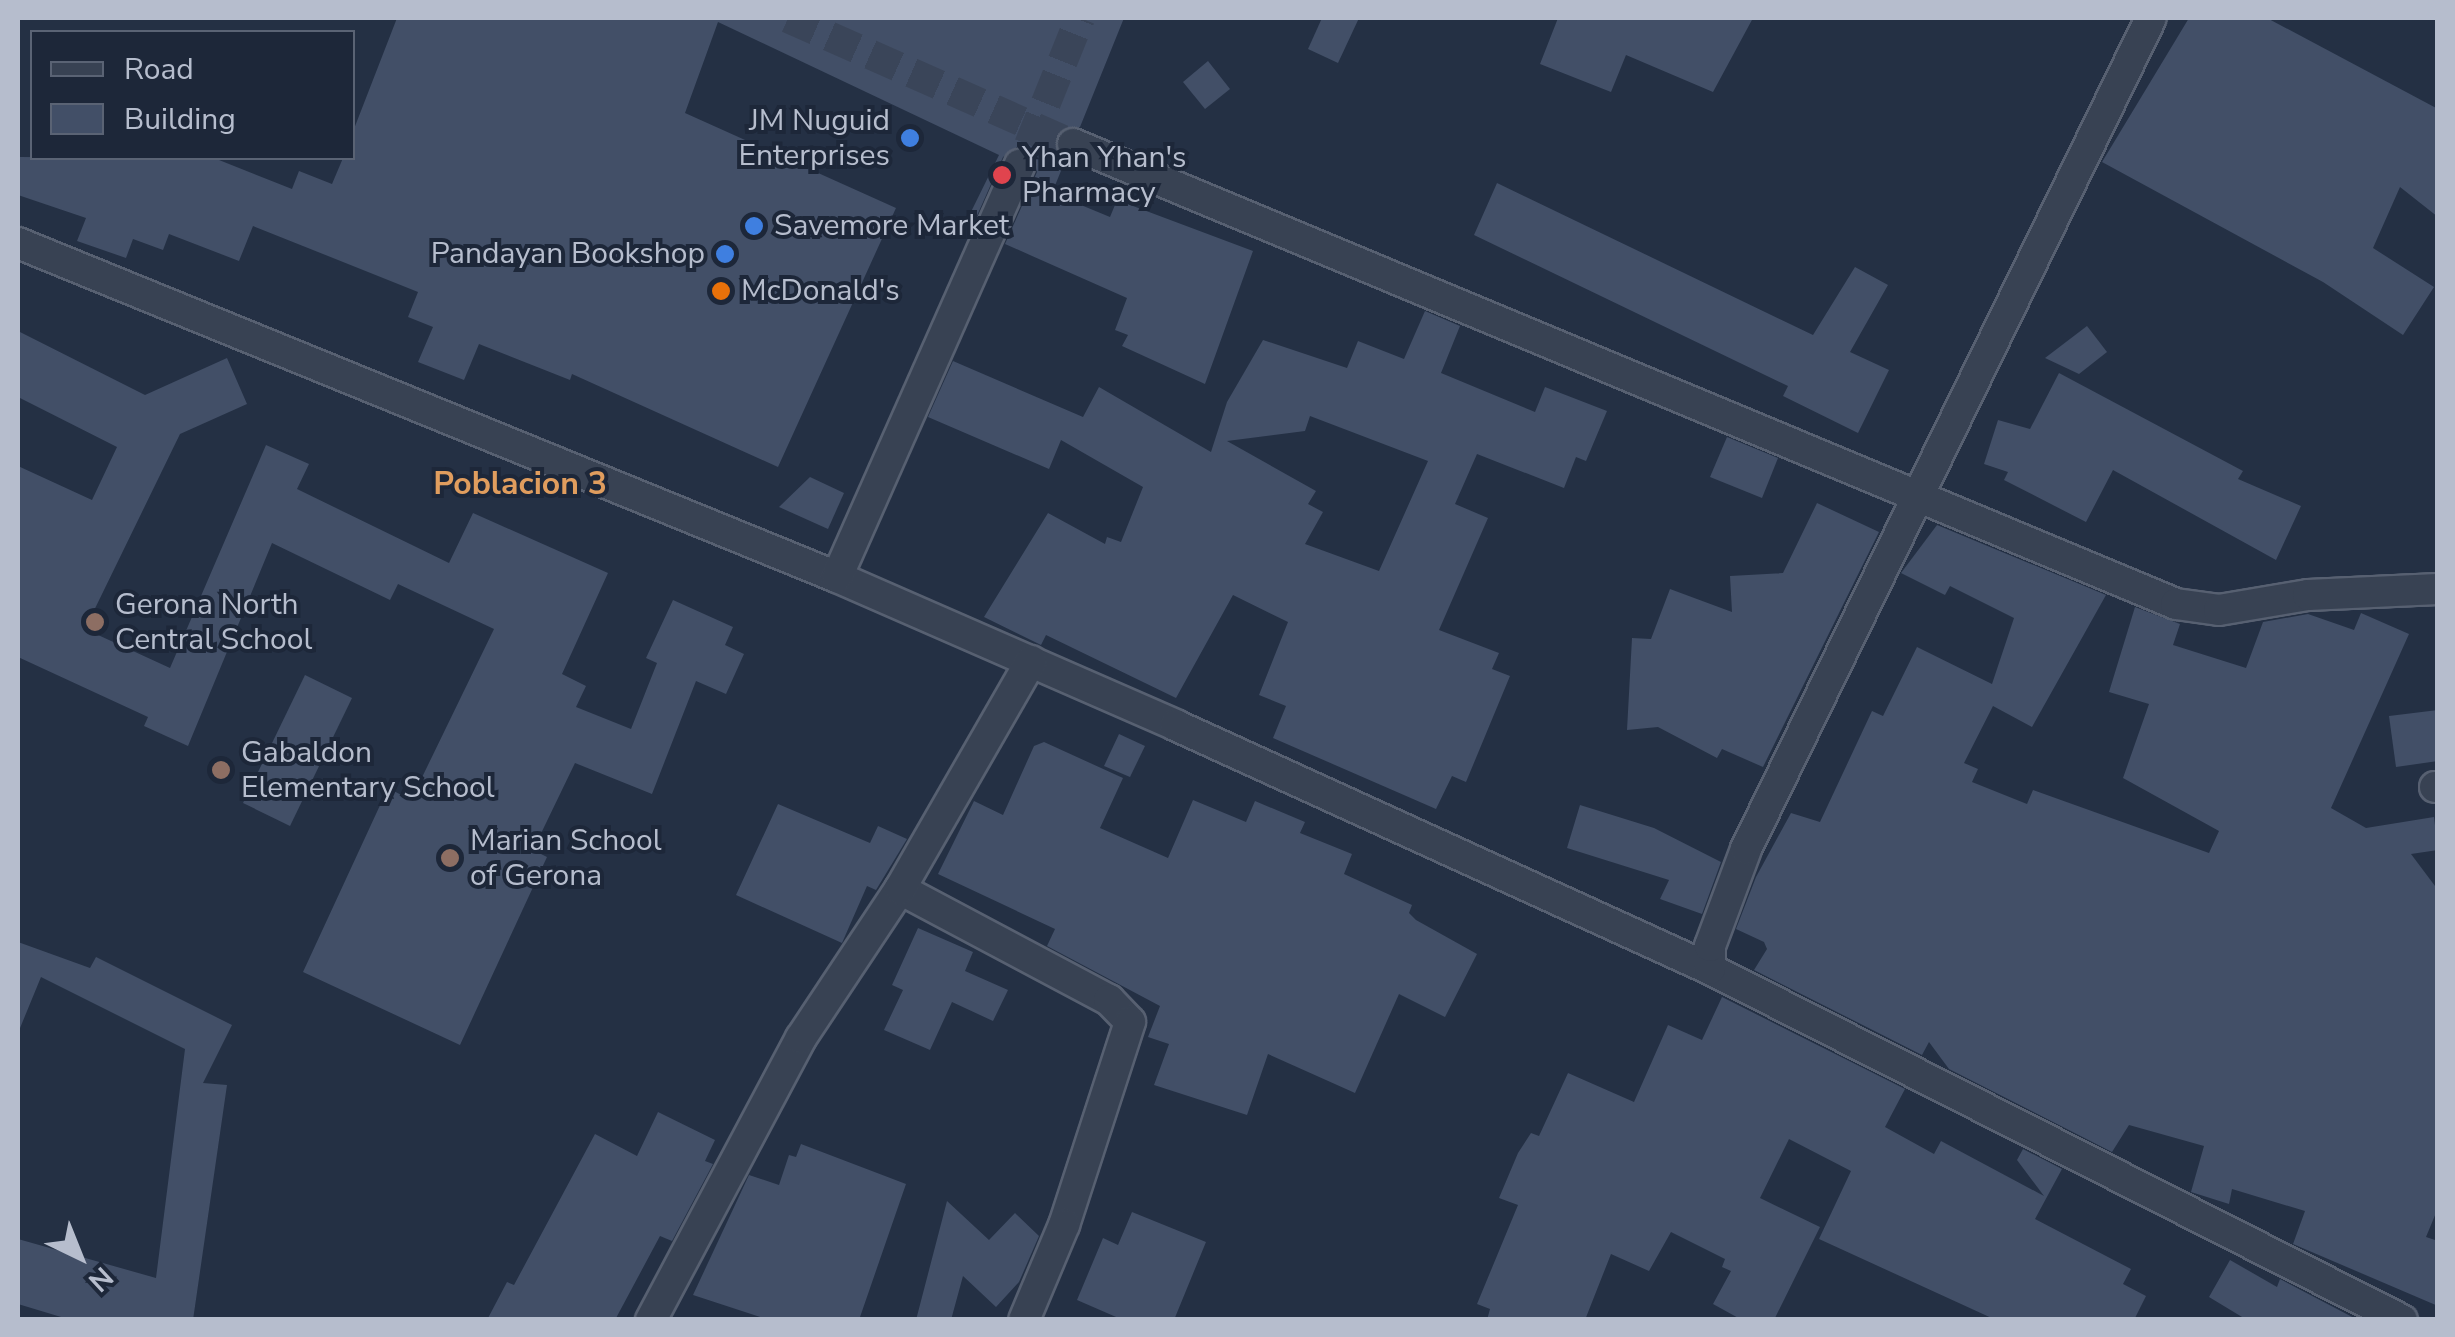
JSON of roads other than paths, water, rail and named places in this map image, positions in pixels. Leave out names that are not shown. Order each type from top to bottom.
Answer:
[{"type":"street","points":[[1710,969],[1710,946],[1746,849],[1922,499],[2151,18]]},
{"type":"street","points":[[1073,144],[2128,586],[2204,610],[2308,595],[2438,588]]},
{"type":"street","points":[[837,577],[1020,165]]},
{"type":"street","points":[[18,242],[837,577],[1031,661],[1710,969],[2402,1320]]},
{"type":"street","points":[[651,1320],[801,1038],[900,889],[1031,661]]},
{"type":"street","points":[[900,889],[1109,1000],[1130,1022],[1064,1225],[1024,1320]]},
{"type":"tunnel","points":[[788,18],[1073,144]]},
{"type":"tunnel","points":[[1029,145],[1080,18]]},
{"type":"place","name":"JM Nuguid Enterprises","points":[[910,138]]},
{"type":"place","name":"Yhan Yhan's Pharmacy","points":[[1002,175]]},
{"type":"place","name":"Savemore Market","points":[[754,226]]},
{"type":"place","name":"Pandayan Bookshop","points":[[725,254]]},
{"type":"place","name":"McDonald's","points":[[721,291]]},
{"type":"place","name":"Gerona North Central School","points":[[95,622]]},
{"type":"place","name":"Gabaldon Elementary School","points":[[221,770]]},
{"type":"place","name":"Marian School of Gerona","points":[[450,858]]},
{"type":"district","name":"Poblacion 3","points":[[520,484]]}]
